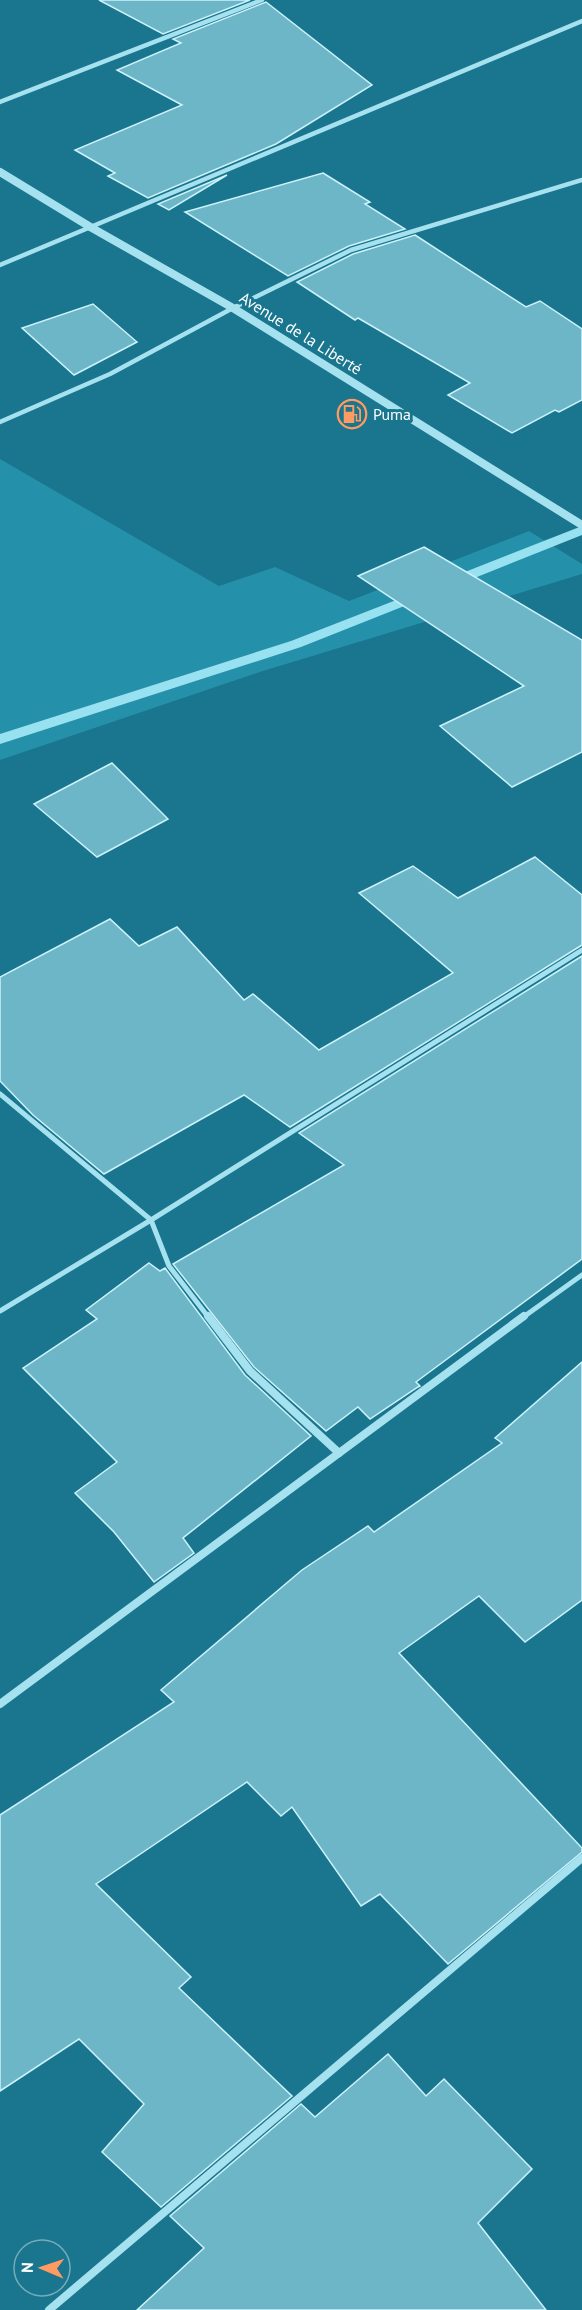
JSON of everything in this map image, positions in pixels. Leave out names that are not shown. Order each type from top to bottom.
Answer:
[{"type":"street","points":[[0,102],[262,0]]},
{"type":"street","points":[[0,265],[582,21]]},
{"type":"street","name":"Avenue de la Liberté","points":[[0,172],[92,228],[233,308],[578,523]]},
{"type":"street","points":[[0,422],[110,374],[233,308],[351,250],[582,180]]},
{"type":"street","points":[[0,1311],[152,1220],[582,950]]},
{"type":"street","points":[[0,1095],[152,1220],[170,1266],[250,1371],[339,1453]]},
{"type":"street","points":[[0,1704],[115,1623],[339,1453],[582,1275]]},
{"type":"street","points":[[50,2310],[582,1858]]},
{"type":"shaded area","points":[[0,459],[219,586],[275,567],[349,601],[529,531],[582,564],[582,574],[263,671],[0,760]]},
{"type":"building","points":[[99,0],[250,0],[163,34]]},
{"type":"building","points":[[266,2],[372,85],[276,144],[148,198],[108,176],[115,173],[75,150],[182,105],[117,70],[181,43],[173,39]]},
{"type":"building","points":[[323,173],[370,202],[365,204],[405,229],[349,246],[288,276],[185,212]]},
{"type":"building","points":[[227,175],[169,210],[158,204]]},
{"type":"building","points":[[415,235],[526,307],[540,301],[582,329],[582,400],[559,412],[555,410],[512,433],[448,395],[470,383],[358,318],[355,320],[297,282],[353,254]]},
{"type":"building","points":[[93,304],[137,342],[74,375],[22,328]]},
{"type":"building","points":[[424,547],[582,640],[582,752],[512,787],[440,726],[524,686],[358,576]]},
{"type":"building","points":[[112,763],[168,819],[97,857],[34,804]]},
{"type":"building","points":[[535,857],[582,895],[582,945],[290,1127],[244,1095],[104,1174],[33,1115],[0,1081],[0,977],[110,919],[139,946],[177,927],[244,1000],[253,994],[319,1050],[453,973],[359,893],[413,866],[458,898]]},
{"type":"building","points":[[582,956],[582,1259],[416,1382],[420,1386],[370,1419],[358,1407],[326,1431],[254,1367],[173,1264],[344,1165],[299,1133]]},
{"type":"building","points":[[149,1263],[160,1271],[165,1268],[245,1375],[311,1436],[183,1538],[194,1553],[154,1582],[114,1532],[75,1493],[117,1462],[23,1368],[97,1319],[86,1310]]},
{"type":"building","points":[[582,1362],[582,1600],[525,1642],[479,1596],[399,1653],[582,1848],[582,1852],[448,1964],[380,1894],[361,1906],[292,1807],[281,1816],[247,1782],[96,1884],[191,1977],[179,1988],[292,2096],[161,2207],[102,2152],[144,2104],[79,2039],[0,2091],[0,1815],[174,1702],[161,1690],[302,1570],[368,1526],[374,1532],[502,1443],[495,1438]]},
{"type":"building","points":[[388,2054],[426,2096],[444,2079],[532,2169],[478,2223],[546,2310],[137,2310],[204,2248],[170,2216],[301,2104],[315,2117]]},
{"type":"waterway","points":[[447,584],[582,530]]},
{"type":"waterway","points":[[0,739],[296,644],[422,594]]},
{"type":"place","name":"Puma","points":[[352,414]]}]
